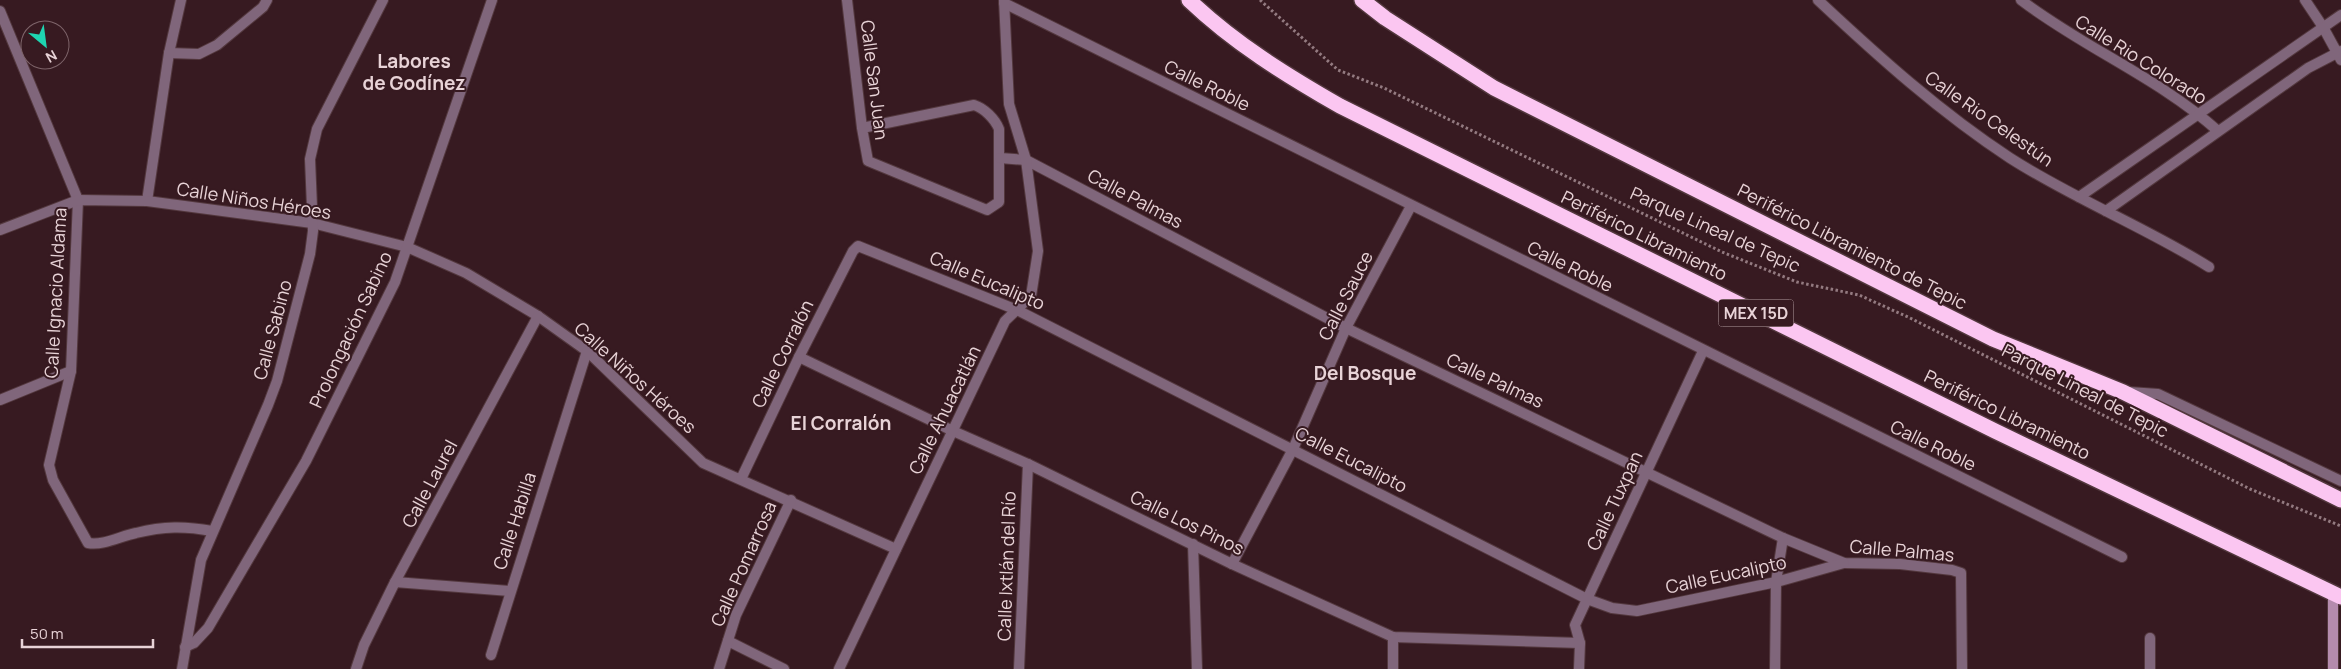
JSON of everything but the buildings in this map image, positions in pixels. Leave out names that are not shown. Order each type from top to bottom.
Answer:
[{"type":"highway","name":"Periférico Libramiento","points":[[1189,0],[1239,43],[1285,75],[1340,106],[1994,431],[2337,595]]},
{"type":"highway","name":"Periférico Libramiento de Tepic","points":[[1362,0],[1385,18],[1494,88],[1993,339],[2123,392],[2341,500]]},
{"type":"street","points":[[146,201],[169,53],[181,0]]},
{"type":"street","points":[[169,53],[200,54],[217,45],[263,6],[267,0]]},
{"type":"street","name":"Calle Sabino","points":[[182,669],[201,560],[277,381],[310,254],[312,223],[310,159],[317,129],[383,0]]},
{"type":"street","name":"Prolongación Sabino","points":[[186,647],[194,643],[208,628],[306,461],[395,282],[492,0]]},
{"type":"street","name":"Calle San Juan","points":[[847,0],[862,128],[868,161],[987,210],[999,202],[1000,158]]},
{"type":"street","name":"Calle Rio Celestún","points":[[1818,0],[1883,62],[1942,111],[2012,159],[2209,267]]},
{"type":"street","name":"Calle Rio Colorado","points":[[2022,0],[2055,25],[2171,94],[2200,114],[2218,131]]},
{"type":"street","points":[[2106,211],[2308,68],[2340,55],[2305,0]]},
{"type":"street","name":"Calle Ahuacatlán","points":[[839,669],[1005,322],[1031,296],[1038,250],[1026,160],[1009,104],[1004,2]]},
{"type":"street","name":"Calle Roble","points":[[1004,2],[1702,351],[2122,557]]},
{"type":"street","name":"Calle Ignacio Aldama","points":[[0,12],[78,200],[71,371],[49,464],[53,480],[88,543],[96,545],[137,532],[180,526],[212,531]]},
{"type":"street","points":[[2079,197],[2341,15]]},
{"type":"street","points":[[862,128],[974,105],[980,107],[997,124],[1000,158],[1026,160]]},
{"type":"street","name":"Calle Palmas","points":[[1026,160],[1346,328],[1783,538],[1844,563],[1900,564],[1952,570],[1961,573],[1962,669]]},
{"type":"street","name":"Calle Niños Héroes","points":[[0,230],[78,200],[146,201],[312,223],[407,247],[466,273],[538,316],[587,351],[703,463],[791,500],[896,549]]},
{"type":"street","name":"Calle Sauce","points":[[1232,564],[1293,449],[1346,328],[1411,206]]},
{"type":"street","name":"Calle Eucalipto","points":[[858,246],[1017,310],[1587,599],[1612,608],[1637,611],[1776,582],[1844,563]]},
{"type":"street","name":"Calle Corralón","points":[[741,479],[799,357],[853,251],[858,246]]},
{"type":"street","name":"Calle Laurel","points":[[356,669],[364,645],[396,582],[538,316]]},
{"type":"street","name":"Calle Habilla","points":[[396,582],[510,591],[587,351]]},
{"type":"street","name":"Calle Tuxpan","points":[[1579,669],[1580,643],[1575,625],[1702,351]]},
{"type":"street","name":"Calle Los Pinos","points":[[799,357],[953,431],[1028,464],[1232,564],[1393,637],[1580,643]]},
{"type":"street","points":[[0,400],[71,371]]},
{"type":"street","points":[[2123,392],[2158,394],[2341,481]]},
{"type":"street","name":"Calle Ixtlán del Río","points":[[1019,669],[1028,464]]},
{"type":"street","name":"Calle Pomarrosa","points":[[719,669],[736,615],[791,500]]},
{"type":"street","points":[[1775,669],[1776,582],[1783,538]]},
{"type":"street","points":[[1193,544],[1197,669]]},
{"type":"street","points":[[491,655],[510,591]]},
{"type":"street","points":[[2333,669],[2337,595]]},
{"type":"street","points":[[1393,637],[1393,669]]},
{"type":"street","points":[[2150,638],[2150,669]]},
{"type":"street","points":[[728,641],[784,669]]},
{"type":"path","name":"Parque Lineal de Tepic","points":[[1260,0],[1338,70],[1384,88],[1722,252],[1797,282],[1859,295],[1910,318],[2250,489],[2341,526]]},
{"type":"district","name":"Labores de Godínez","points":[[414,72]]},
{"type":"district","name":"Del Bosque","points":[[1365,373]]},
{"type":"district","name":"El Corralón","points":[[841,423]]}]
